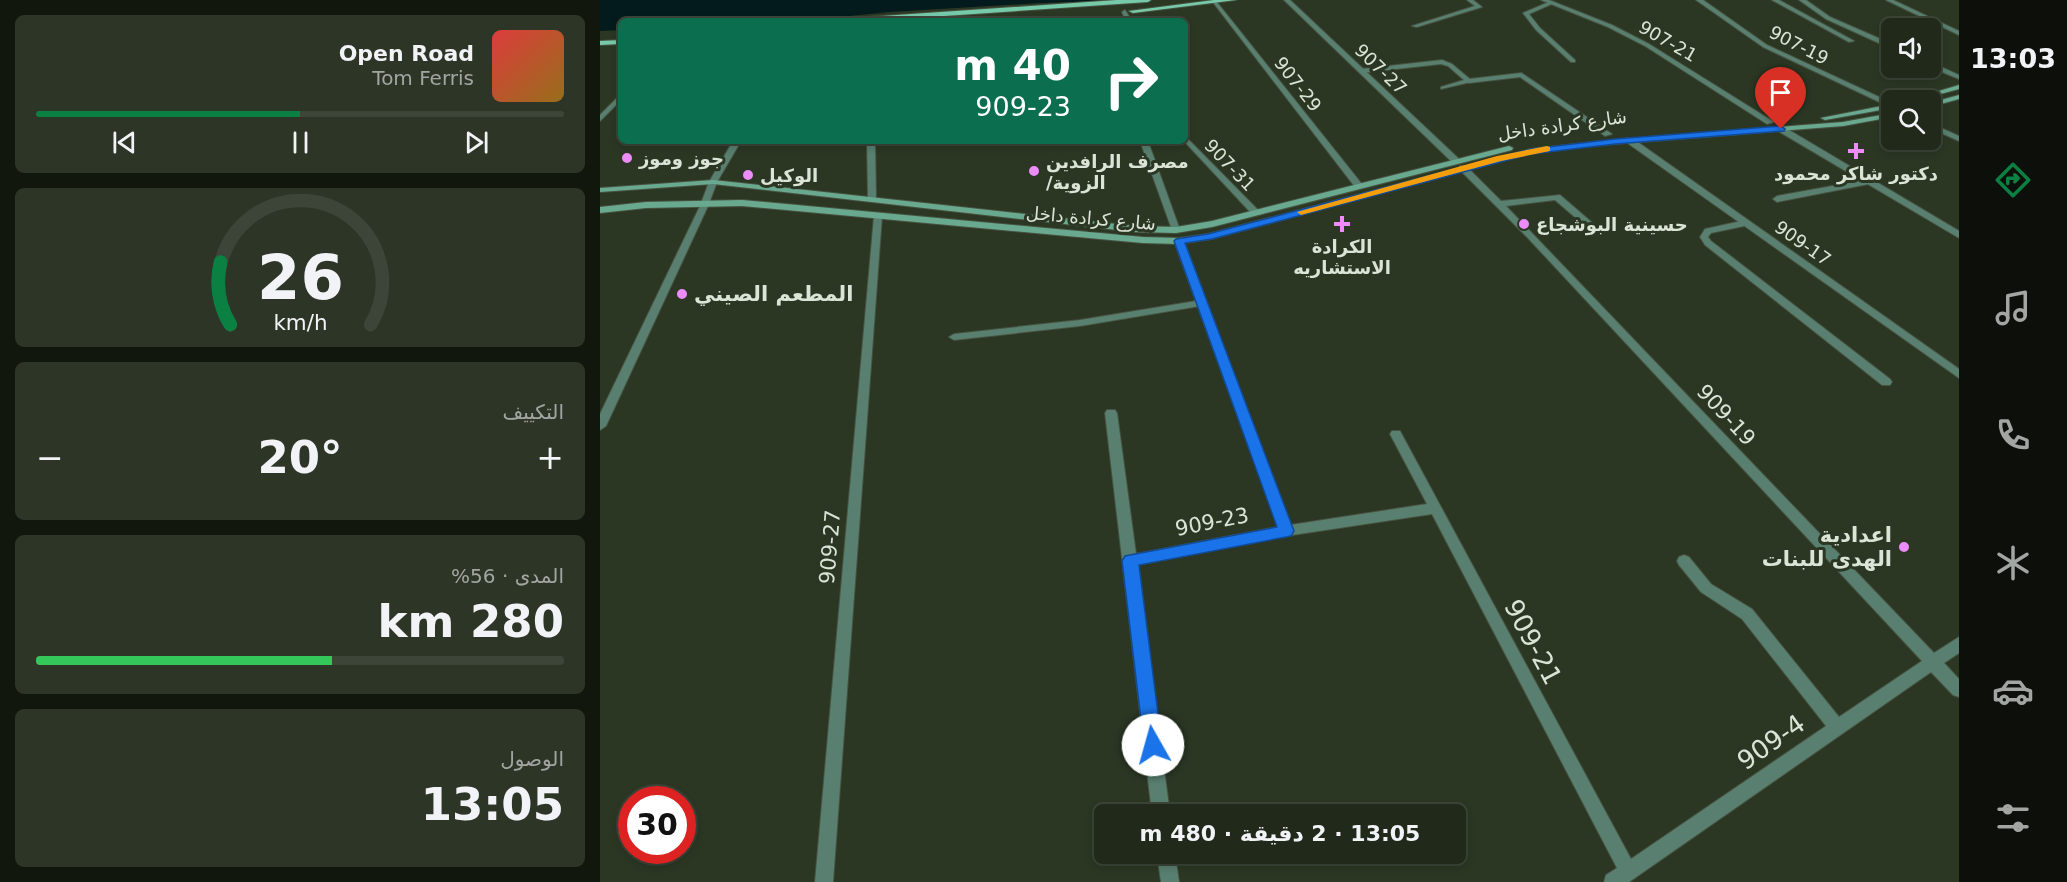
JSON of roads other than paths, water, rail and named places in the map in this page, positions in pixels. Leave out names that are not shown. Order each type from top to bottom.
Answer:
[{"type":"main road","points":[[882,18],[1148,0]]},
{"type":"main road","points":[[1114,13],[1233,0]]},
{"type":"main road","points":[[600,35],[618,33]]},
{"type":"main road","points":[[600,43],[618,42]]},
{"type":"main road","points":[[1941,92],[1959,87]]},
{"type":"main road","points":[[1941,102],[1959,97]]},
{"type":"main road","name":"شارع كرادة داخل","points":[[600,190],[713,182],[872,198],[1178,235],[1216,235],[1531,144],[1608,134],[1838,117],[1881,108]]},
{"type":"main road","name":"شارع كرادة داخل","points":[[600,210],[646,205],[704,206],[742,203],[1143,240],[1178,235],[1358,185],[1531,152],[1629,140],[1858,123],[1881,118]]},
{"type":"street","name":"907-27","points":[[1287,0],[1459,164]]},
{"type":"street","points":[[1415,26],[1479,7],[1470,0]]},
{"type":"street","name":"907-19","points":[[1699,0],[1765,46],[1881,101]]},
{"type":"street","points":[[1775,0],[1851,41]]},
{"type":"street","points":[[1802,0],[1828,18],[1881,41]]},
{"type":"street","points":[[1889,0],[1959,33]]},
{"type":"street","name":"907-29","points":[[1214,2],[1358,185]]},
{"type":"street","points":[[1547,2],[1526,13],[1538,29],[1573,61]]},
{"type":"street","name":"907-21","points":[[1547,2],[1610,26],[1647,45],[1770,122]]},
{"type":"street","points":[[1125,12],[1128,18]]},
{"type":"street","points":[[1361,71],[1442,62],[1450,65],[1469,81]]},
{"type":"street","points":[[1941,69],[1959,77]]},
{"type":"street","points":[[1443,88],[1469,81],[1521,75],[1608,134]]},
{"type":"street","points":[[600,119],[618,99]]},
{"type":"street","points":[[1781,129],[1959,235]]},
{"type":"street","points":[[1941,130],[1959,139]]},
{"type":"street","name":"909-17","points":[[1629,140],[1959,374]]},
{"type":"street","name":"907-31","points":[[1188,141],[1255,212]]},
{"type":"street","points":[[600,426],[704,206],[713,182],[735,144]]},
{"type":"street","points":[[871,144],[872,198]]},
{"type":"street","name":"909-23","points":[[1130,561],[1286,531],[1145,144]]},
{"type":"street","name":"909-19","points":[[1459,164],[1959,690]]},
{"type":"street","points":[[1777,199],[1871,182]]},
{"type":"street","points":[[1499,204],[1557,197],[1593,228]]},
{"type":"street","name":"909-27","points":[[824,882],[878,216]]},
{"type":"street","points":[[1746,223],[1708,231],[1704,237],[1708,243],[1886,382]]},
{"type":"street","points":[[954,337],[1080,323],[1202,303]]},
{"type":"street","points":[[1111,414],[1160,804]]},
{"type":"street","name":"909-21","points":[[1396,434],[1628,872]]},
{"type":"street","points":[[1286,531],[1435,508]]},
{"type":"street","points":[[1684,561],[1706,588],[1747,615],[1837,727]]},
{"type":"street","name":"909-4","points":[[1613,882],[1959,644]]},
{"type":"street","points":[[1167,864],[1170,882]]},
{"type":"water","points":[[600,0],[1137,0],[1040,3],[829,18],[618,18],[618,30],[600,31]]},
{"type":"place","name":"دكتور شاكر محمود","points":[[1856,151]]},
{"type":"place","name":"جوز وموز","points":[[627,158]]},
{"type":"place","name":"مصرف الرافدين /الزوية","points":[[1034,171]]},
{"type":"place","name":"الوكيل","points":[[748,175]]},
{"type":"place","name":"الكرادة الاستشاريه","points":[[1342,224]]},
{"type":"place","name":"حسينية البوشجاع","points":[[1524,224]]},
{"type":"place","name":"المطعم الصيني","points":[[682,294]]},
{"type":"place","name":"اعدادية الهدى للبنات","points":[[1904,547]]}]
